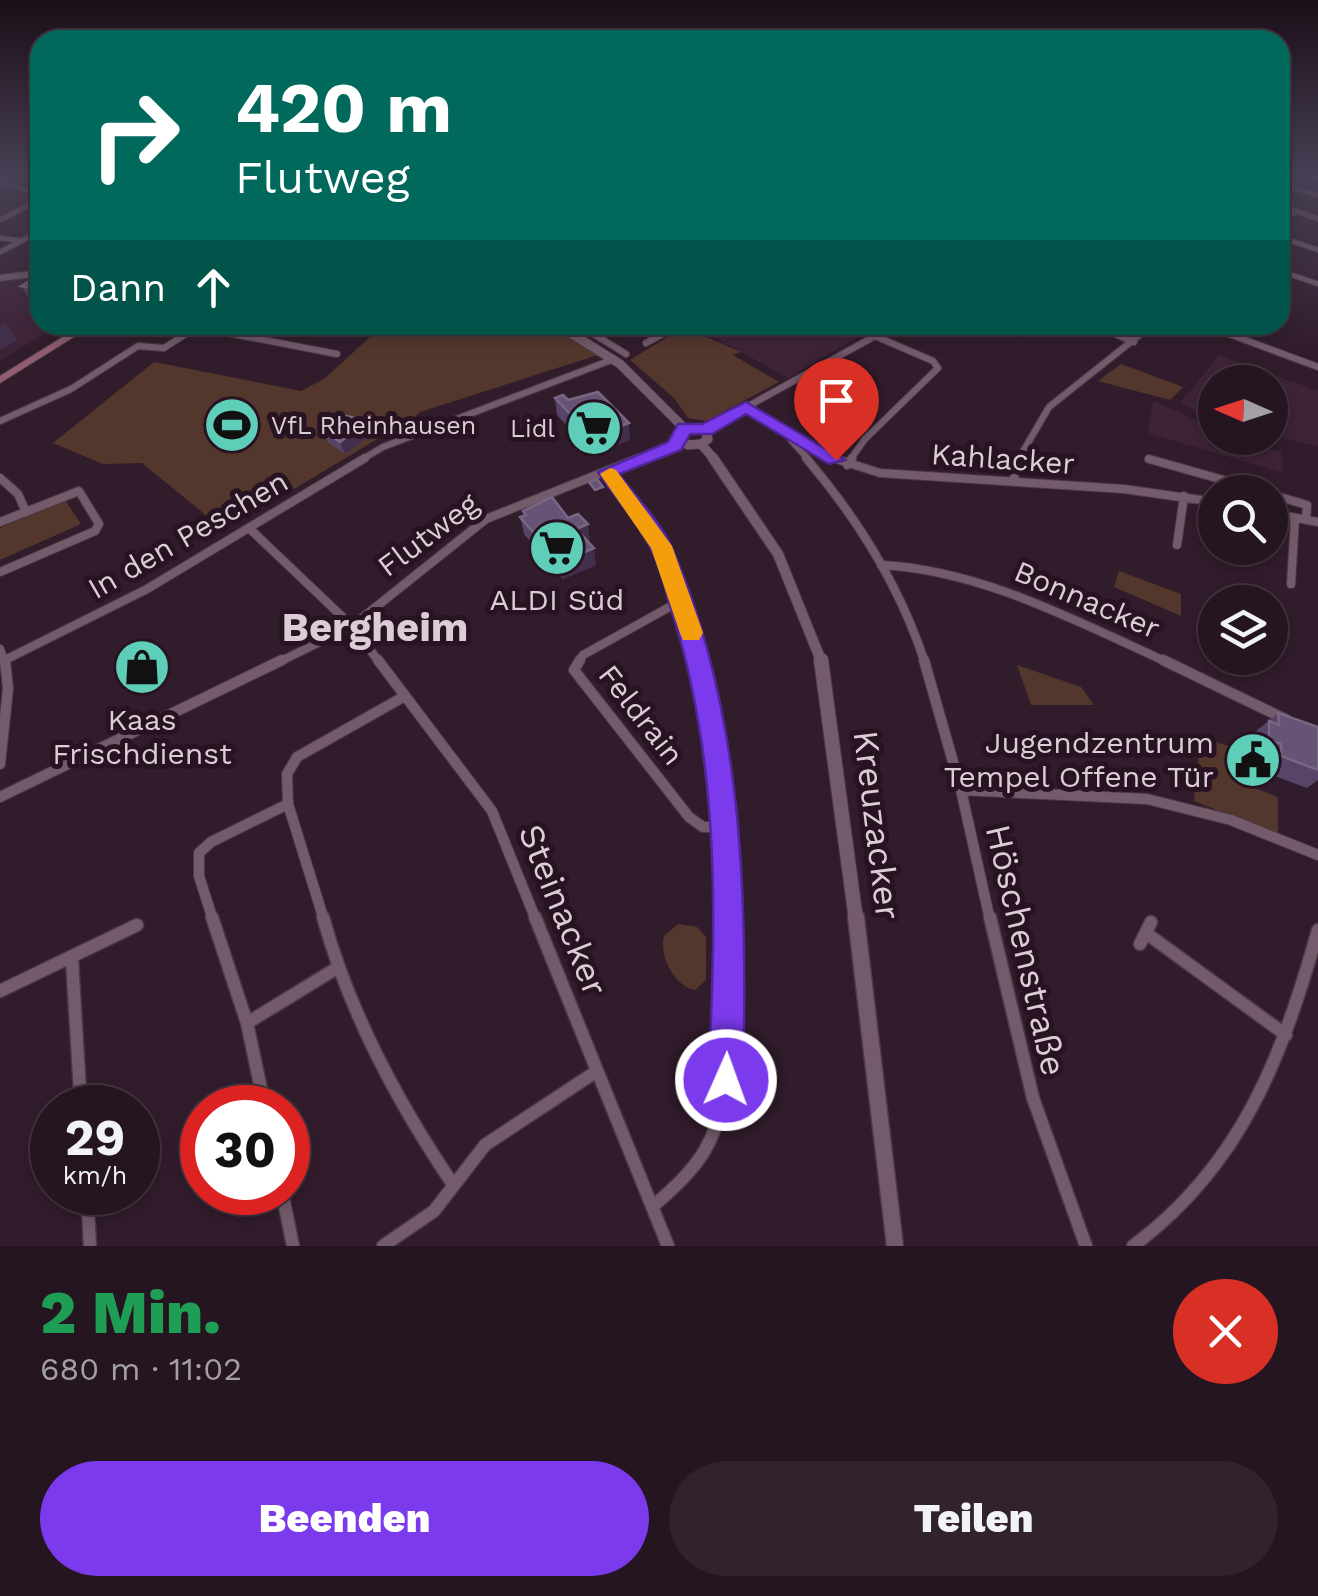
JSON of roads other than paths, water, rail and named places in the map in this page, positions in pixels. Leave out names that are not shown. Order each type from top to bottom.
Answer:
[{"type":"main road","points":[[0,371],[61,335]]},
{"type":"main road","points":[[0,380],[72,335]]},
{"type":"street","points":[[0,252],[30,236]]},
{"type":"street","points":[[0,238],[21,241]]},
{"type":"street","points":[[1290,240],[1318,250]]},
{"type":"street","points":[[1290,274],[1318,284]]},
{"type":"street","points":[[0,278],[30,275]]},
{"type":"street","points":[[0,421],[71,390],[138,346],[164,348],[185,335]]},
{"type":"street","points":[[243,335],[337,354]]},
{"type":"street","points":[[574,335],[614,359],[684,428],[703,437]]},
{"type":"street","points":[[595,335],[626,354]]},
{"type":"street","points":[[646,343],[660,335]]},
{"type":"street","points":[[1118,335],[1134,342]]},
{"type":"street","points":[[1013,482],[1013,471],[1038,414],[1064,389],[1141,335]]},
{"type":"street","points":[[1233,335],[1318,367]]},
{"type":"street","points":[[684,428],[678,434],[681,441],[703,437],[746,407],[875,336],[933,361],[938,368],[864,439],[847,464]]},
{"type":"street","name":"In den Peschen","points":[[6,660],[147,589],[347,467],[417,430],[614,359]]},
{"type":"street","name":"Kahlacker","points":[[746,407],[836,460],[880,473],[1198,499]]},
{"type":"street","name":"Kreuzacker","points":[[703,437],[784,560],[828,679],[895,1246]]},
{"type":"street","name":"Kahlacker","points":[[794,438],[791,440],[818,471]]},
{"type":"street","name":"Flutweg","points":[[0,796],[352,626],[486,519],[681,441]]},
{"type":"street","points":[[1149,459],[1205,475]]},
{"type":"street","points":[[818,471],[836,460]]},
{"type":"street","name":"Höschenstraße","points":[[818,471],[881,564],[916,638],[961,790],[1038,1122],[1086,1246]]},
{"type":"street","points":[[608,472],[661,546],[682,600],[714,743],[724,827],[730,972],[721,1109],[709,1143],[680,1181],[652,1207]]},
{"type":"street","points":[[0,478],[18,494],[26,512]]},
{"type":"street","points":[[0,522],[79,491],[99,528],[0,572]]},
{"type":"street","points":[[1177,545],[1184,496]]},
{"type":"street","points":[[1288,499],[1307,504],[1306,520]]},
{"type":"street","points":[[1288,517],[1318,522]]},
{"type":"street","points":[[1291,584],[1295,518]]},
{"type":"street","name":"Steinacker","points":[[250,529],[352,626],[492,811],[668,1246]]},
{"type":"street","name":"Bonnacker","points":[[881,564],[924,567],[966,577],[1196,673],[1304,729]]},
{"type":"street","name":"Feldrain","points":[[682,600],[583,655],[574,670],[689,818],[703,827],[724,827]]},
{"type":"street","points":[[0,649],[6,660],[0,764]]},
{"type":"street","points":[[405,696],[289,765],[288,804],[337,968],[409,1116],[452,1182]]},
{"type":"street","points":[[961,790],[1148,800],[1231,820],[1318,855]]},
{"type":"street","points":[[260,1085],[247,1022],[199,876],[199,854],[211,842],[288,804]]},
{"type":"street","points":[[0,991],[72,960],[136,925]]},
{"type":"street","points":[[1133,1246],[1148,1237],[1207,1177],[1255,1105],[1286,1036],[1318,930]]},
{"type":"street","points":[[1146,933],[1286,1036]]},
{"type":"street","points":[[72,960],[80,1085]]},
{"type":"street","points":[[247,1022],[337,968]]},
{"type":"street","points":[[383,1246],[434,1211],[452,1182],[485,1145],[596,1071]]},
{"type":"street","points":[[88,1215],[90,1246]]},
{"type":"street","points":[[287,1215],[293,1246]]},
{"type":"place","name":"VfL Rheinhausen","points":[[232,425]]},
{"type":"place","name":"Lidl","points":[[594,428]]},
{"type":"place","name":"ALDI Süd","points":[[557,548]]},
{"type":"place","name":"Kaas Frischdienst","points":[[142,667]]},
{"type":"place","name":"Jugendzentrum Tempel Offene Tür","points":[[1253,760]]},
{"type":"district","name":"Bergheim","points":[[375,627]]}]
